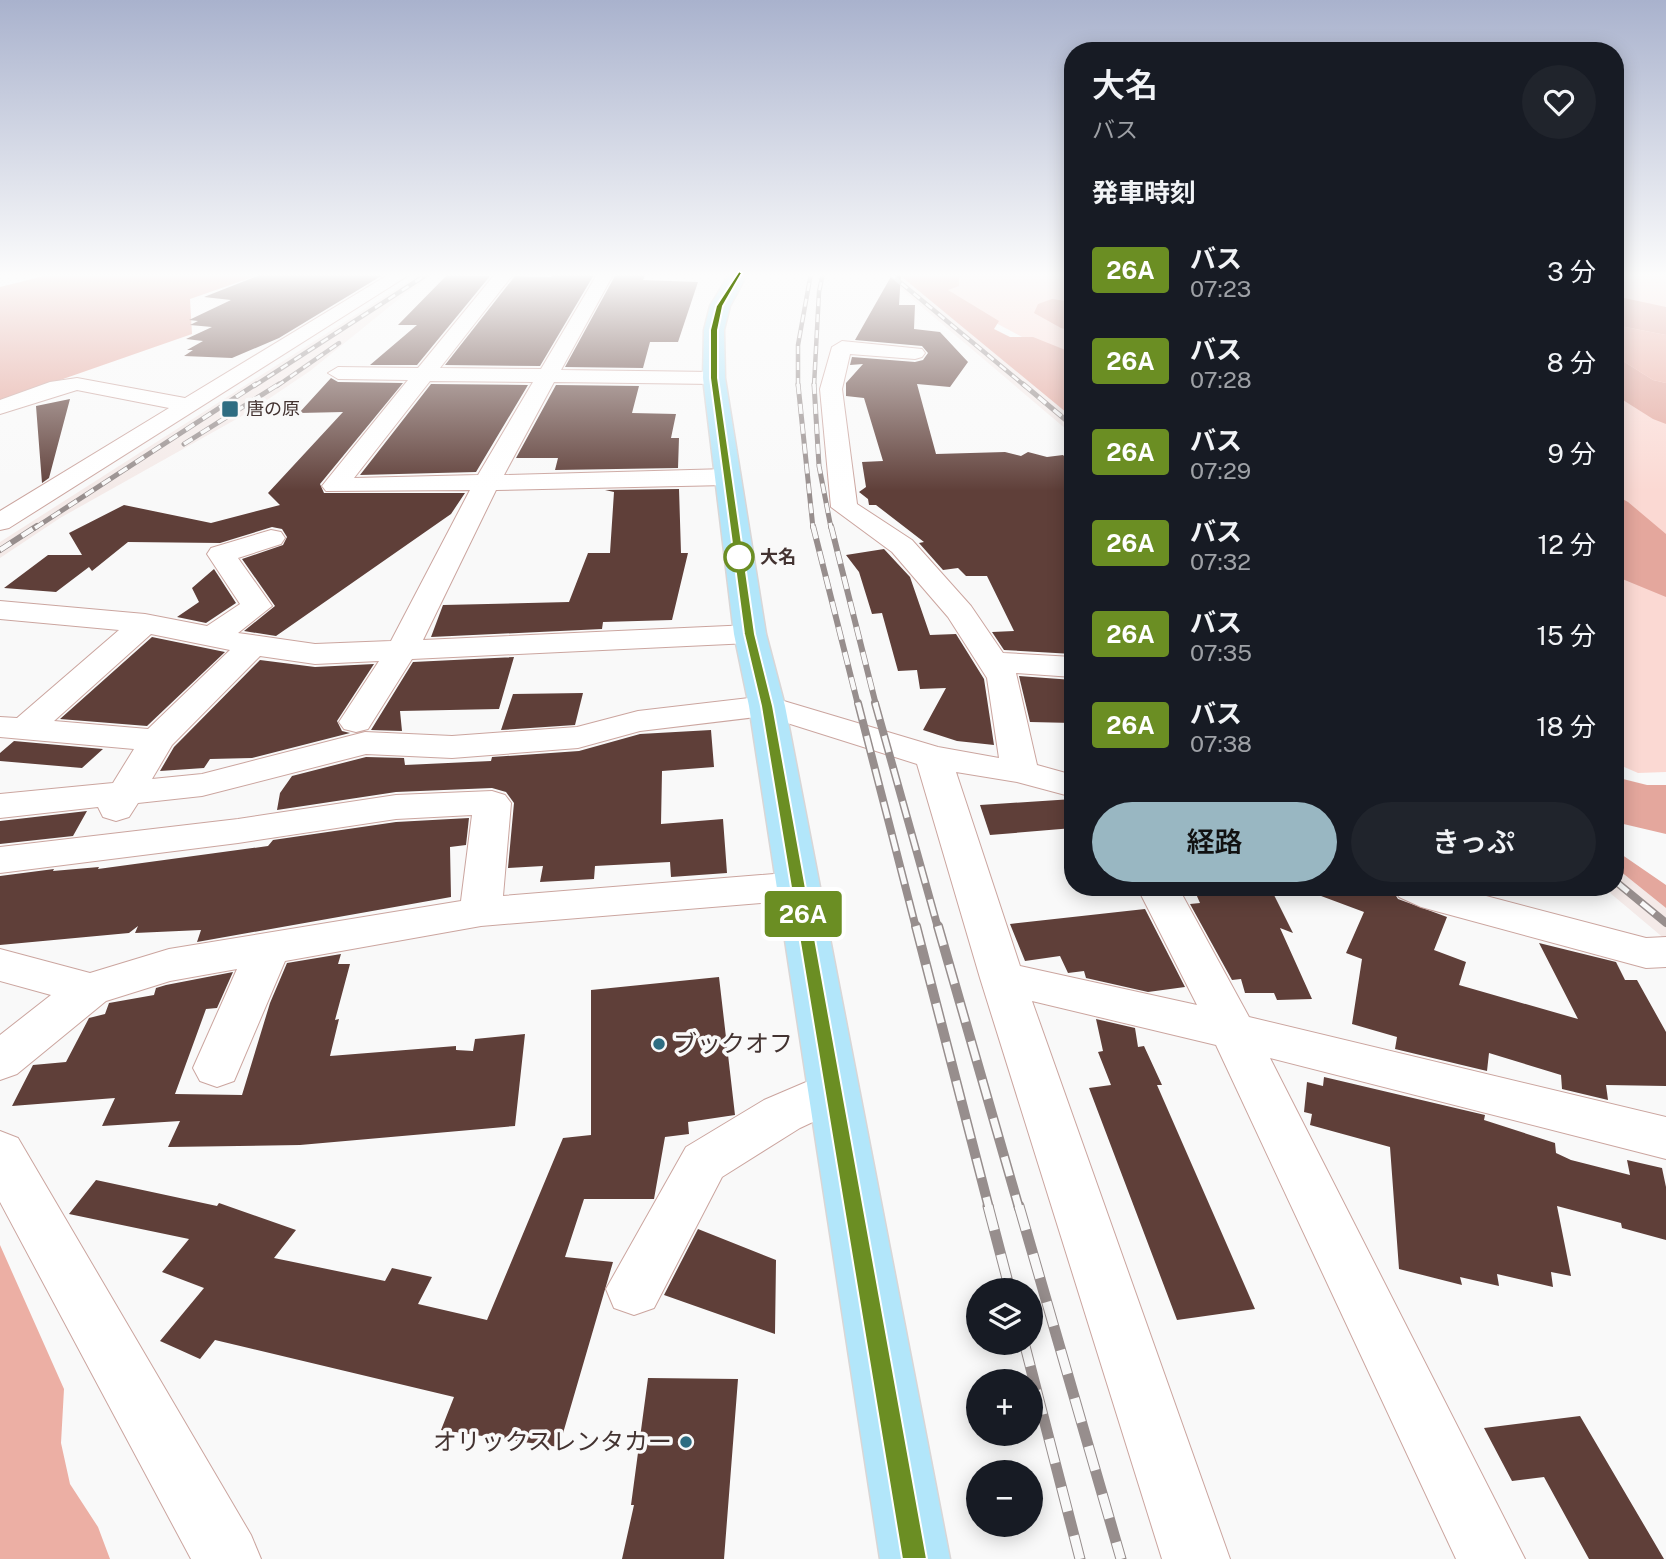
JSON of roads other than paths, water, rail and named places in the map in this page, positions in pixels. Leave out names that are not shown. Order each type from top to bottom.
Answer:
[{"type":"highway","points":[[714,346],[714,378],[750,634],[767,706],[915,1559]]},
{"type":"street","points":[[0,522],[284,346]]},
{"type":"street","points":[[447,346],[335,486],[488,480],[727,477]]},
{"type":"street","points":[[356,722],[402,650],[488,480],[566,346]]},
{"type":"street","points":[[915,353],[842,347],[831,389],[844,507],[902,547],[960,612],[1003,678],[1020,772]]},
{"type":"street","points":[[338,373],[714,378]]},
{"type":"street","points":[[0,407],[58,387],[77,384],[188,405]]},
{"type":"street","points":[[213,636],[257,606],[221,554],[271,538]]},
{"type":"street","points":[[0,610],[145,623],[253,645],[315,654],[750,634]]},
{"type":"street","points":[[13,727],[145,623]]},
{"type":"street","points":[[96,850],[123,793],[157,740],[253,645]]},
{"type":"street","points":[[993,662],[1064,666]]},
{"type":"street","points":[[0,806],[202,785],[365,743],[452,747],[578,737],[638,721],[767,706],[933,757],[1020,772],[1064,784]]},
{"type":"street","points":[[13,727],[157,740]]},
{"type":"street","points":[[933,757],[1002,978],[1196,1559]]},
{"type":"street","points":[[0,860],[96,850],[396,807],[492,803],[481,912]]},
{"type":"street","points":[[0,1061],[90,989],[169,965],[481,912],[799,886]]},
{"type":"street","points":[[1162,896],[1234,1031],[1491,1559]]},
{"type":"street","points":[[1434,896],[1646,953],[1666,952]]},
{"type":"street","points":[[217,1068],[268,948]]},
{"type":"street","points":[[0,965],[90,989]]},
{"type":"street","points":[[1002,978],[1234,1031],[1666,1138]]},
{"type":"street","points":[[634,1289],[704,1162],[782,1114],[832,1091]]},
{"type":"street","points":[[0,1153],[227,1559]]},
{"type":"railway","points":[[254,386],[316,346]]},
{"type":"railway","points":[[277,386],[335,346]]},
{"type":"railway","points":[[798,346],[798,384]]},
{"type":"railway","points":[[814,385],[816,346]]},
{"type":"railway","points":[[977,346],[1025,386]]},
{"type":"railway","points":[[35,528],[256,384]]},
{"type":"railway","points":[[184,444],[279,384]]},
{"type":"railway","points":[[798,384],[813,528]]},
{"type":"railway","points":[[1023,384],[1064,418]]},
{"type":"railway","points":[[814,385],[819,466],[831,528]]},
{"type":"railway","points":[[0,550],[37,526]]},
{"type":"railway","points":[[813,526],[858,705]]},
{"type":"railway","points":[[831,526],[876,705]]},
{"type":"railway","points":[[858,703],[916,928]]},
{"type":"railway","points":[[875,703],[938,928]]},
{"type":"railway","points":[[1624,888],[1666,923]]},
{"type":"railway","points":[[916,926],[989,1208]]},
{"type":"railway","points":[[938,926],[1019,1208]]},
{"type":"railway","points":[[988,1206],[1007,1278]]},
{"type":"railway","points":[[1019,1206],[1121,1559]]},
{"type":"railway","points":[[1027,1355],[1080,1559]]},
{"type":"place","name":"唐の原","points":[[230,409]]},
{"type":"place","name":"大名","points":[[739,557]]},
{"type":"place","name":"ブックオフ","points":[[659,1044]]},
{"type":"place","name":"オリックスレンタカー","points":[[686,1442]]}]
